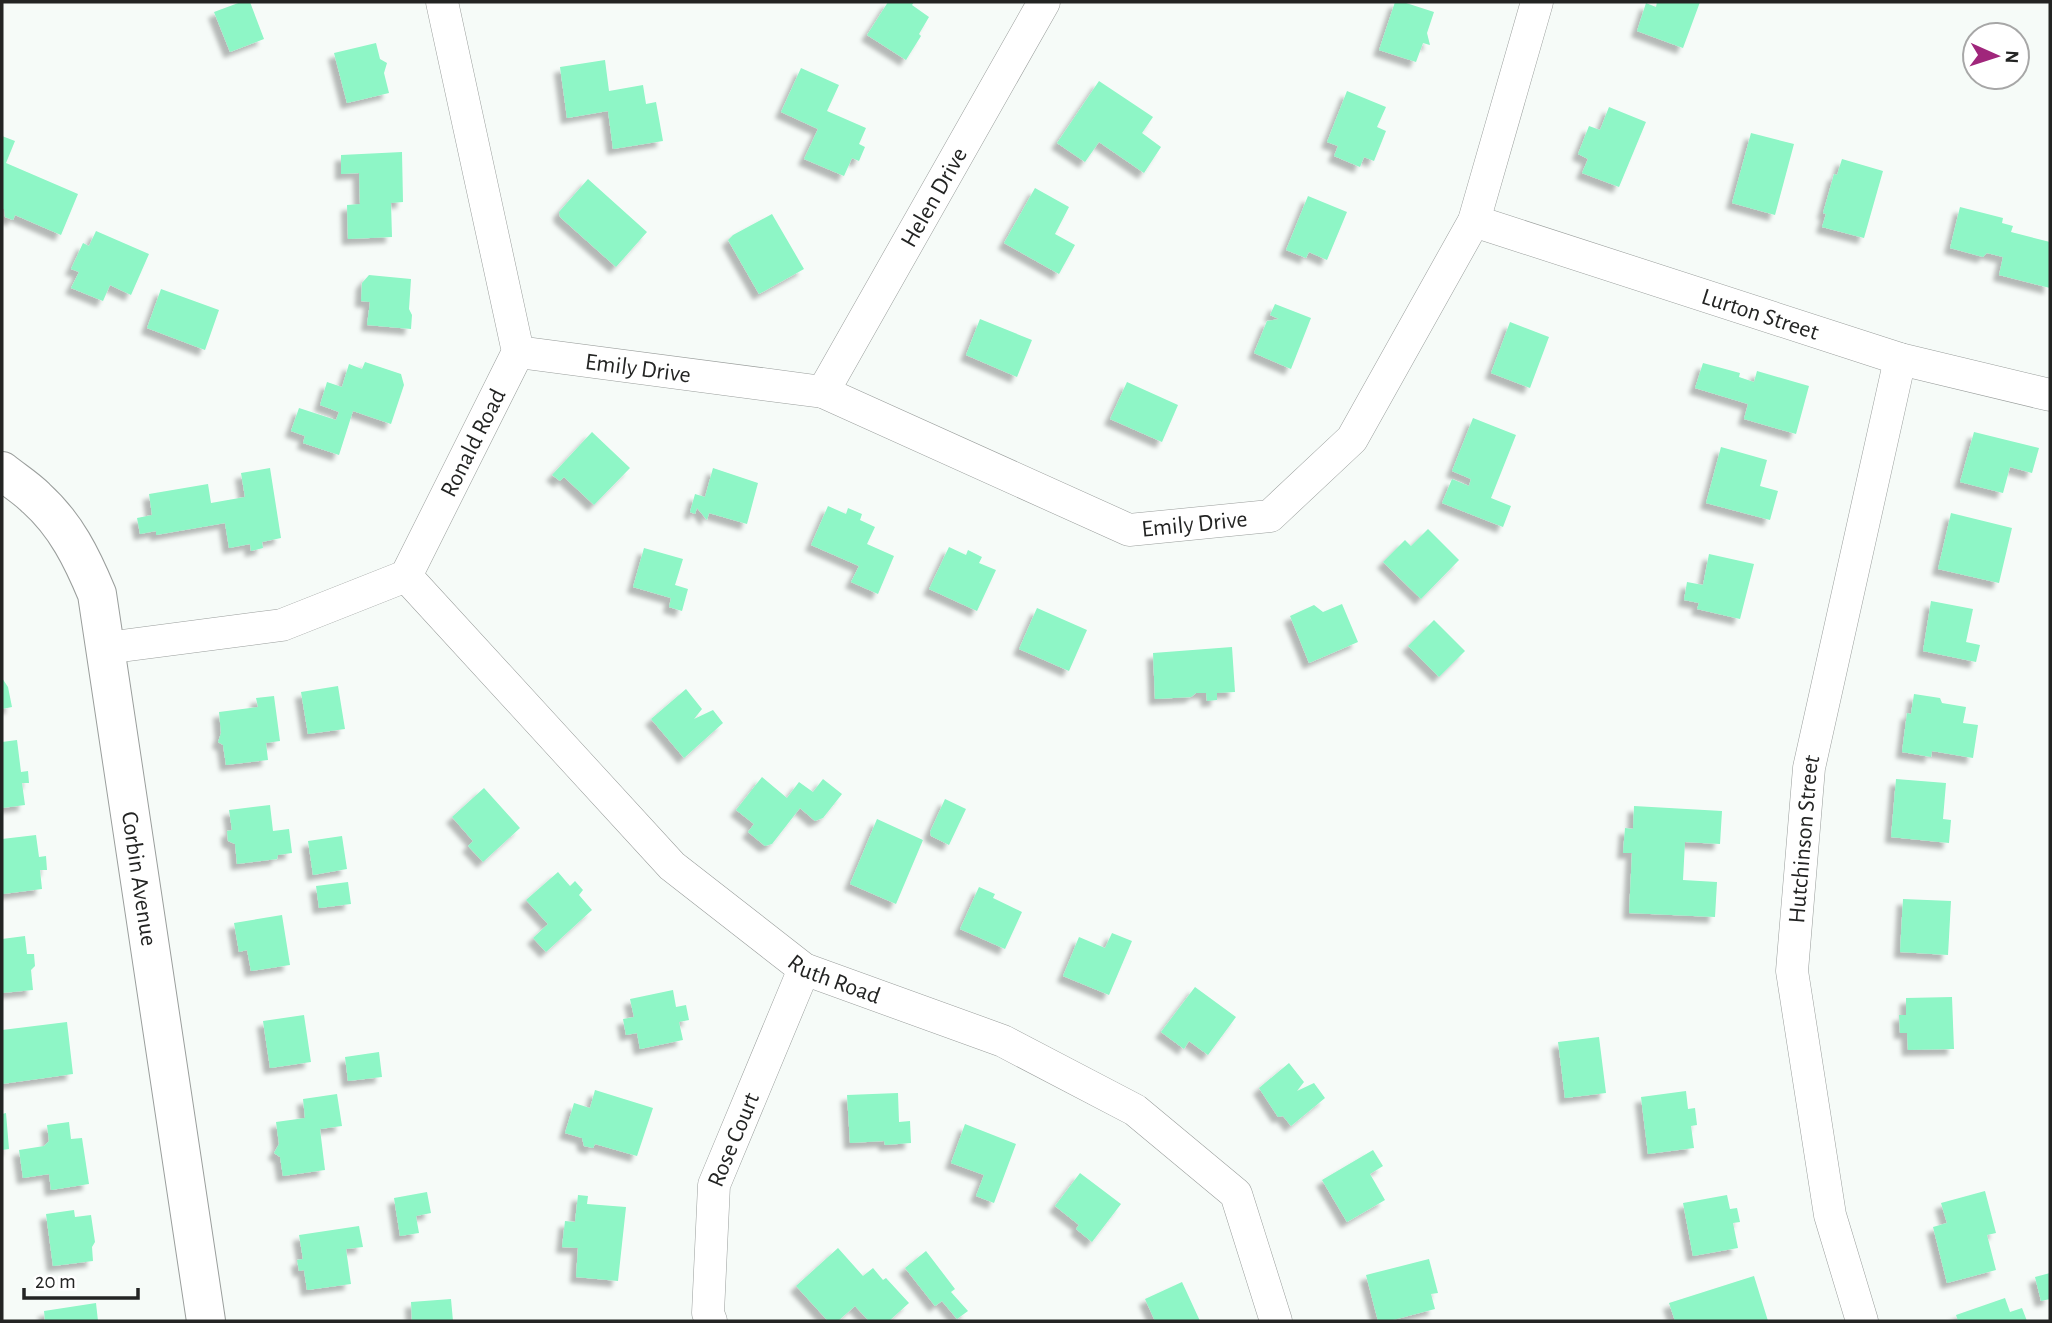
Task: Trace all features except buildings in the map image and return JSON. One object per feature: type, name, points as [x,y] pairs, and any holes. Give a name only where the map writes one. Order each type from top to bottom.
[{"type":"main road","name":"Corbin Avenue","points":[[2,471],[36,498],[63,527],[81,556],[97,594],[206,1321]]},
{"type":"street","points":[[442,2],[518,352]]},
{"type":"street","name":"Helen Drive","points":[[823,392],[1044,2]]},
{"type":"street","name":"Emily Drive","points":[[518,352],[823,392],[1129,530],[1270,516],[1352,439],[1474,221],[1537,2]]},
{"type":"street","name":"Lurton Street","points":[[1474,221],[1900,359],[2050,396]]},
{"type":"street","name":"Ronald Road","points":[[406,576],[518,352]]},
{"type":"street","name":"Hutchinson Street","points":[[1861,1321],[1830,1215],[1792,971],[1809,768],[1900,359]]},
{"type":"street","points":[[106,648],[282,625],[406,576]]},
{"type":"street","name":"Ruth Road","points":[[406,576],[672,866],[804,969],[1003,1041],[1135,1110],[1236,1194],[1276,1321]]},
{"type":"street","name":"Rose Court","points":[[711,1321],[708,1313],[714,1185],[804,969]]}]
